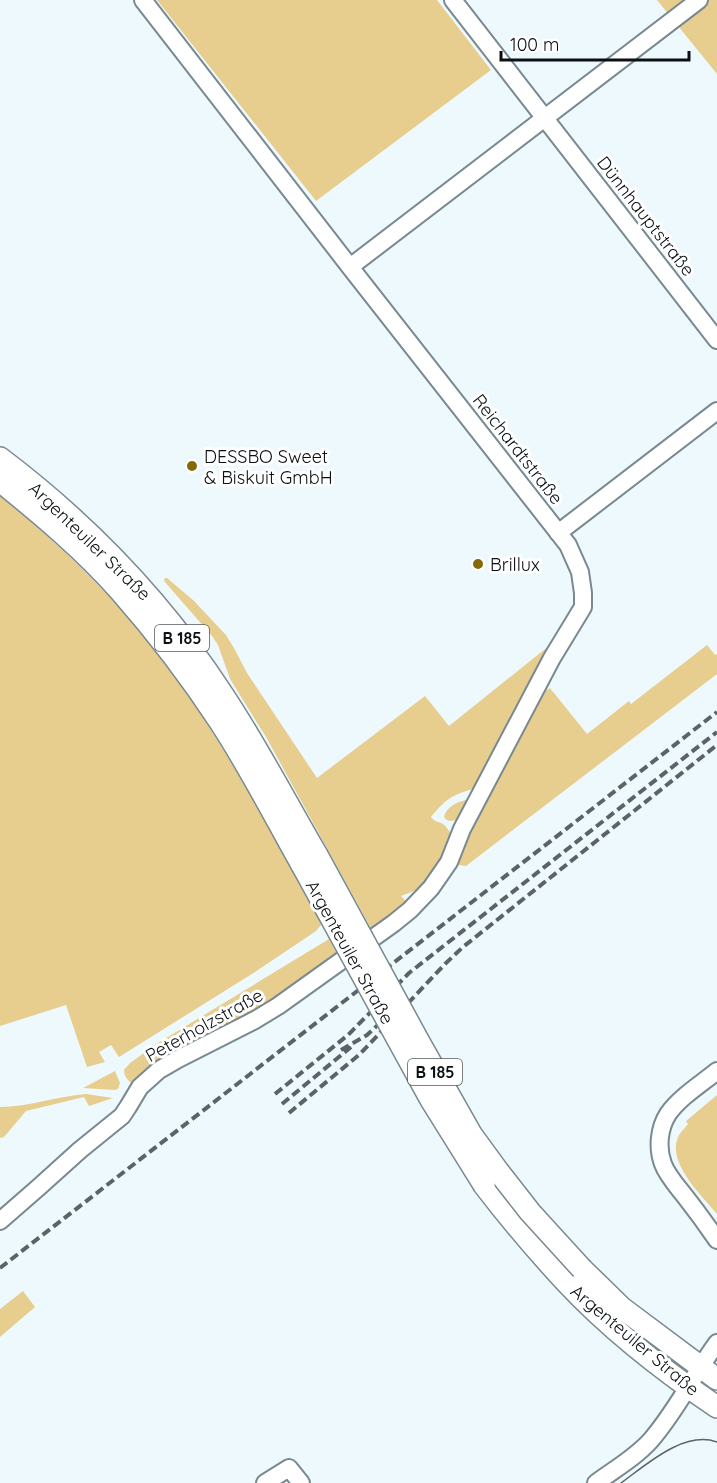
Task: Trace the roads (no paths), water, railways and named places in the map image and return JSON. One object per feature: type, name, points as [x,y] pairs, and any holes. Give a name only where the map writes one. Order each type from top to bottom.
[{"type":"main road","name":"Argenteuiler Straße","points":[[0,458],[72,518],[119,564],[174,628],[223,695],[257,751],[309,860],[431,1100],[484,1185],[510,1219],[575,1277],[622,1308],[709,1374]]},
{"type":"main road","name":"Argenteuiler Straße","points":[[0,481],[41,514],[80,551],[119,590],[161,640],[194,683],[258,785],[309,860]]},
{"type":"main road","name":"Argenteuiler Straße","points":[[575,1277],[601,1316],[688,1388],[717,1407]]},
{"type":"street","name":"Reichardtstraße","points":[[143,0],[568,545],[580,572],[583,607],[547,668],[462,829],[441,876],[410,910],[359,948]]},
{"type":"street","name":"Dünnhauptstraße","points":[[453,0],[717,340]]},
{"type":"street","points":[[350,267],[699,0]]},
{"type":"street","points":[[558,533],[717,411]]},
{"type":"street","name":"Peterholzstraße","points":[[0,1221],[122,1116],[140,1087],[159,1070],[278,1006],[359,948]]},
{"type":"street","points":[[717,1071],[676,1104],[667,1116],[660,1141],[660,1154],[664,1166],[717,1240]]},
{"type":"street","points":[[596,1483],[651,1441],[688,1388],[709,1374],[717,1343]]},
{"type":"street","points":[[265,1483],[290,1468],[301,1483]]},
{"type":"tram line","points":[[621,1483],[666,1451],[679,1445],[704,1440],[717,1442]]},
{"type":"railway","points":[[0,1268],[717,712]]},
{"type":"railway","points":[[275,1094],[348,1035],[409,973],[717,732]]},
{"type":"railway","points":[[289,1113],[360,1054],[463,947],[717,745]]},
{"type":"railway","points":[[341,1050],[367,1035],[380,1023]]},
{"type":"railway","points":[[282,1104],[351,1047]]},
{"type":"place","name":"DESSBO Sweet & Biskuit GmbH","points":[[192,466]]},
{"type":"place","name":"Brillux","points":[[478,564]]}]
